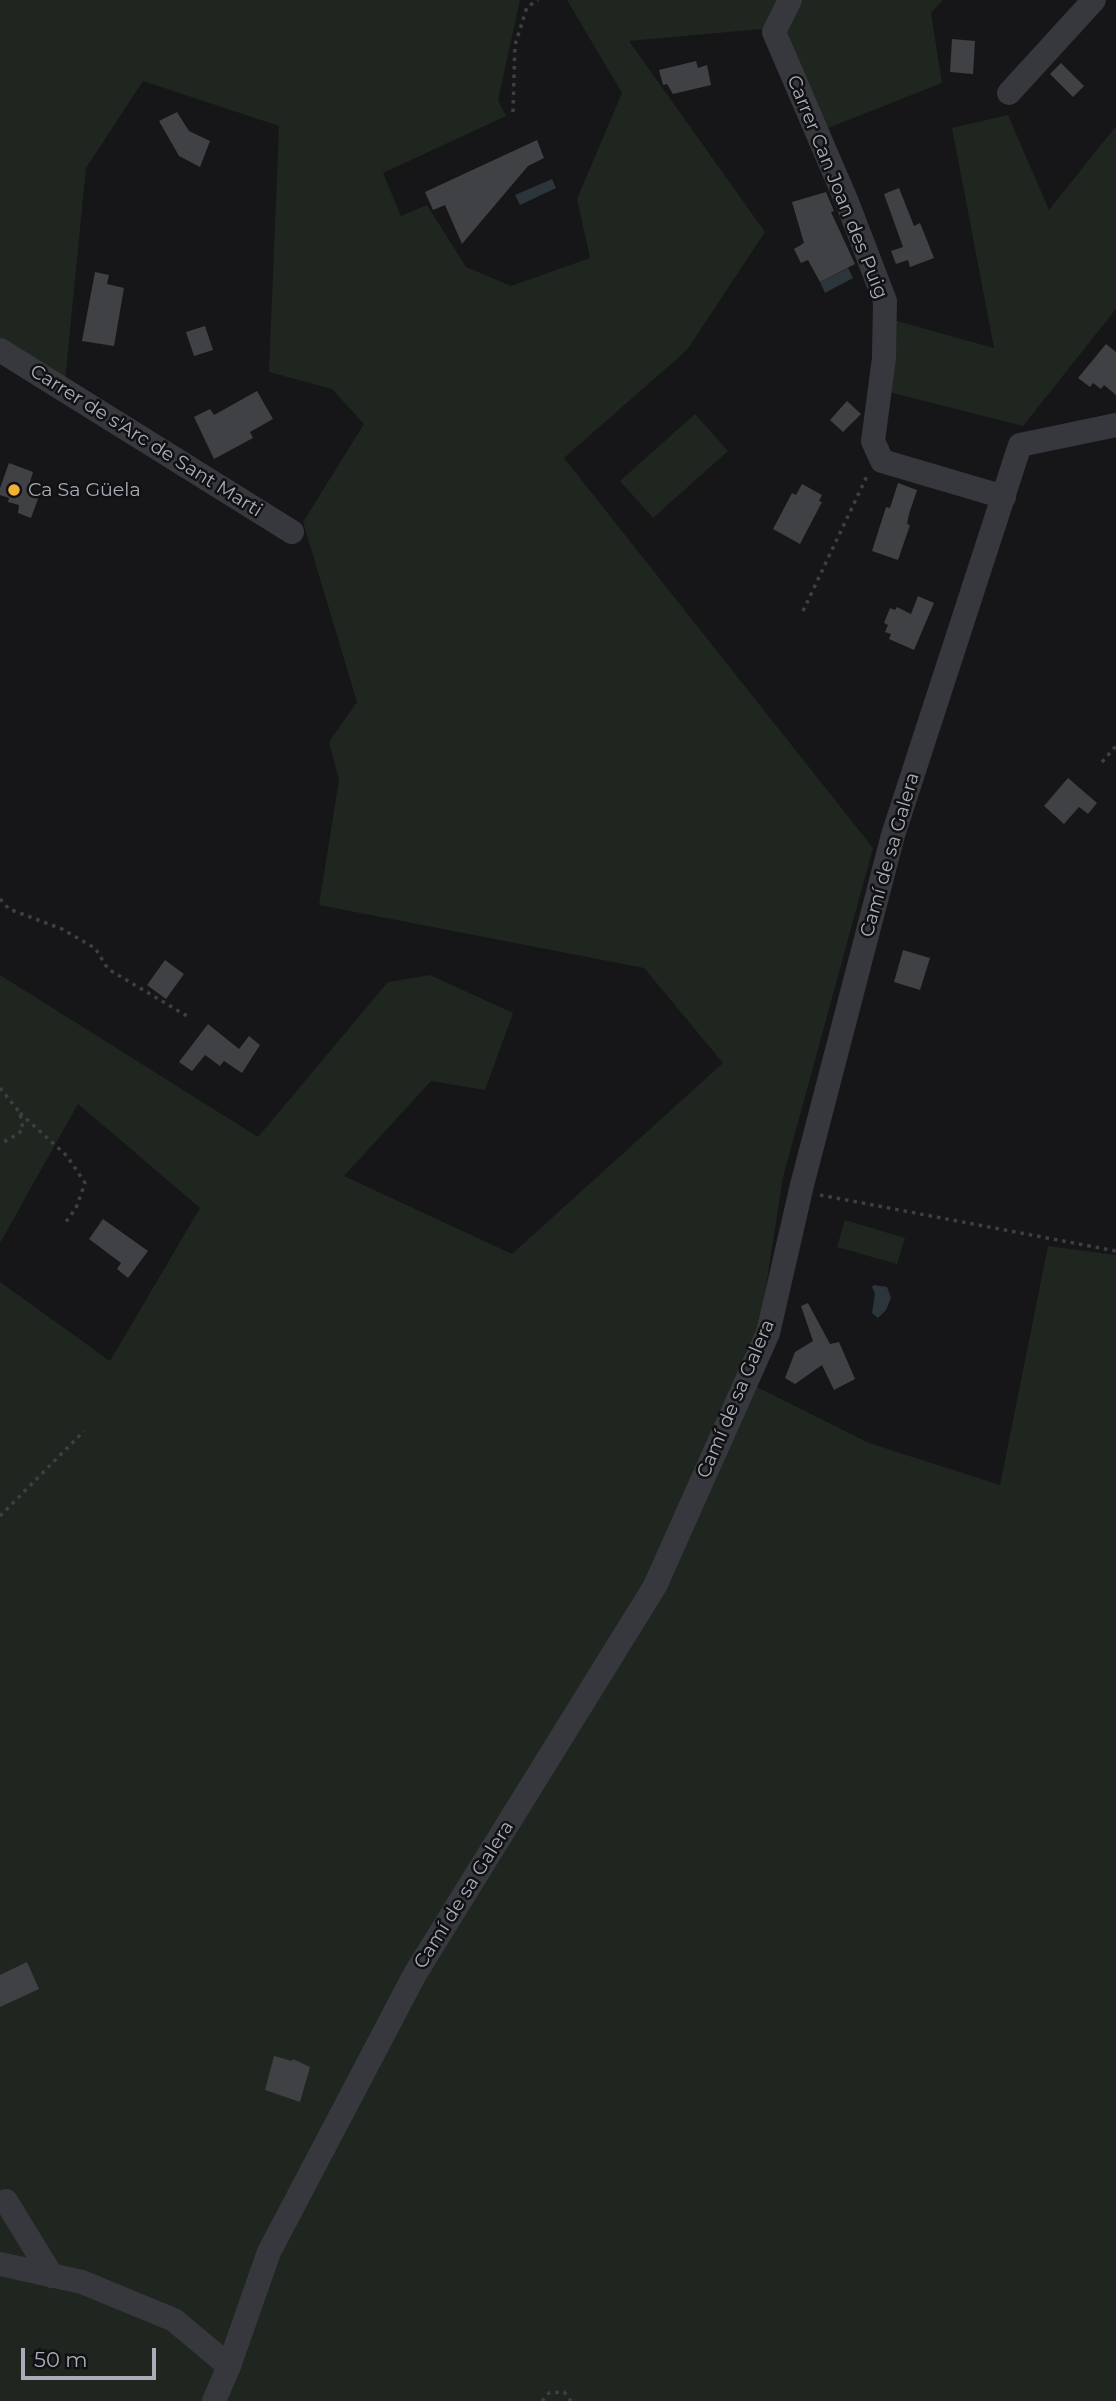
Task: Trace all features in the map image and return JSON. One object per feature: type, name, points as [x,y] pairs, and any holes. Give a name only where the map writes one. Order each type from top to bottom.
[{"type":"street","name":"Carrer Can Joan des Puig","points":[[790,0],[774,32],[848,202],[886,300],[884,358],[873,440],[878,452]]},
{"type":"street","points":[[1009,93],[1094,0]]},
{"type":"street","name":"Carrer de s'Arc de Sant Marti","points":[[0,350],[292,532]]},
{"type":"street","name":"Camí de sa Galera","points":[[214,2401],[269,2252],[415,1974],[655,1586],[768,1333],[800,1192],[893,835],[1020,445],[1116,425]]},
{"type":"street","points":[[878,452],[882,461],[1004,497]]},
{"type":"street","points":[[3,2193],[52,2276]]},
{"type":"street","points":[[0,2228],[4,2221],[3,2193]]},
{"type":"street","points":[[0,2264],[82,2282],[174,2320],[229,2366]]},
{"type":"path","points":[[513,113],[515,45],[527,7],[538,0]]},
{"type":"path","points":[[803,611],[878,452]]},
{"type":"path","points":[[1102,762],[1116,746]]},
{"type":"path","points":[[0,899],[9,909],[62,929],[95,948],[108,969],[187,1016]]},
{"type":"path","points":[[0,1088],[20,1114],[67,1156],[85,1183],[76,1208],[65,1223]]},
{"type":"path","points":[[0,1143],[23,1130],[20,1114]]},
{"type":"path","points":[[800,1192],[1116,1251]]},
{"type":"path","points":[[0,1516],[84,1431]]},
{"type":"path","points":[[542,2401],[549,2393],[564,2392],[571,2401]]},
{"type":"shaded area","points":[[0,0],[520,0],[498,100],[506,116],[383,173],[401,216],[427,205],[466,267],[511,286],[590,258],[577,199],[622,93],[567,0],[943,0],[931,13],[942,83],[828,128],[783,27],[629,41],[765,232],[687,350],[564,458],[873,848],[783,1177],[751,1384],[869,1443],[1000,1485],[1048,1246],[1116,1255],[1116,2401],[0,2401],[0,1282],[110,1361],[200,1208],[78,1104],[0,1243],[0,975],[258,1137],[388,982],[430,975],[513,1013],[485,1090],[431,1081],[344,1176],[512,1254],[723,1063],[644,968],[319,905],[339,780],[329,742],[357,702],[303,522],[364,424],[332,389],[269,372],[279,126],[143,81],[86,168],[65,381],[0,340]]},
{"type":"shaded area","points":[[1008,115],[1049,210],[1116,126],[1116,309],[1023,426],[885,391],[893,320],[994,348],[952,128]]},
{"type":"shaded area","points":[[552,179],[556,188],[520,205],[515,195]]},
{"type":"shaded area","points":[[848,268],[853,278],[825,293],[820,282]]},
{"type":"shaded area","points":[[695,414],[728,451],[653,518],[620,481]]},
{"type":"shaded area","points":[[845,1220],[905,1238],[897,1264],[837,1247]]},
{"type":"shaded area","points":[[874,1285],[887,1287],[891,1298],[886,1310],[878,1318],[872,1313]]},
{"type":"building","points":[[952,39],[975,41],[973,74],[950,72]]},
{"type":"building","points":[[696,61],[698,68],[707,65],[711,85],[673,94],[667,84],[663,85],[659,70]]},
{"type":"building","points":[[1061,63],[1084,86],[1073,97],[1050,74]]},
{"type":"building","points":[[177,112],[189,131],[210,141],[200,167],[179,156],[159,121]]},
{"type":"building","points":[[537,140],[544,158],[528,166],[462,244],[445,205],[433,210],[425,192]]},
{"type":"building","points":[[899,188],[914,226],[920,223],[934,258],[910,267],[908,260],[896,264],[891,251],[903,247],[884,194]]},
{"type":"building","points":[[826,192],[834,211],[831,212],[855,264],[820,282],[808,260],[801,263],[794,249],[804,243],[792,202]]},
{"type":"building","points":[[95,272],[109,275],[107,284],[124,288],[114,346],[82,341]]},
{"type":"building","points":[[205,326],[213,350],[194,356],[186,332]]},
{"type":"building","points":[[1106,344],[1116,352],[1116,395],[1104,385],[1101,389],[1093,383],[1090,387],[1078,378]]},
{"type":"building","points":[[257,391],[273,419],[250,432],[253,438],[214,459],[194,417],[210,409],[214,415]]},
{"type":"building","points":[[847,401],[861,414],[843,432],[830,420]]},
{"type":"building","name":"Ca Sa Güela","points":[[9,463],[33,472],[27,492],[39,496],[31,518],[18,513],[19,505],[8,502],[9,498],[0,495]]},
{"type":"building","points":[[898,483],[917,490],[907,524],[910,525],[898,560],[872,551],[886,507],[890,508]]},
{"type":"building","points":[[802,484],[822,495],[819,501],[822,502],[800,544],[773,529],[792,493],[796,495]]},
{"type":"building","points":[[918,596],[934,603],[914,650],[889,639],[891,634],[885,632],[888,625],[884,623],[890,608],[895,610],[897,607],[911,614]]},
{"type":"building","points":[[1068,778],[1097,803],[1088,814],[1079,807],[1064,824],[1044,806]]},
{"type":"building","points":[[903,950],[930,958],[920,990],[894,982]]},
{"type":"building","points":[[165,960],[184,974],[166,999],[147,985]]},
{"type":"building","points":[[208,1024],[239,1049],[249,1036],[260,1045],[242,1073],[224,1061],[220,1066],[205,1055],[192,1071],[179,1062]]},
{"type":"building","points":[[103,1219],[148,1251],[128,1278],[117,1269],[121,1263],[89,1239]]},
{"type":"building","points":[[808,1303],[830,1344],[839,1342],[855,1379],[834,1390],[822,1365],[795,1384],[785,1378],[795,1352],[813,1341],[801,1306]]},
{"type":"building","points":[[27,1962],[39,1989],[0,2007],[0,1975]]},
{"type":"building","points":[[274,2056],[292,2061],[293,2059],[310,2067],[300,2102],[265,2090]]},
{"type":"place","name":"Ca Sa Güela","points":[[14,490]]}]
